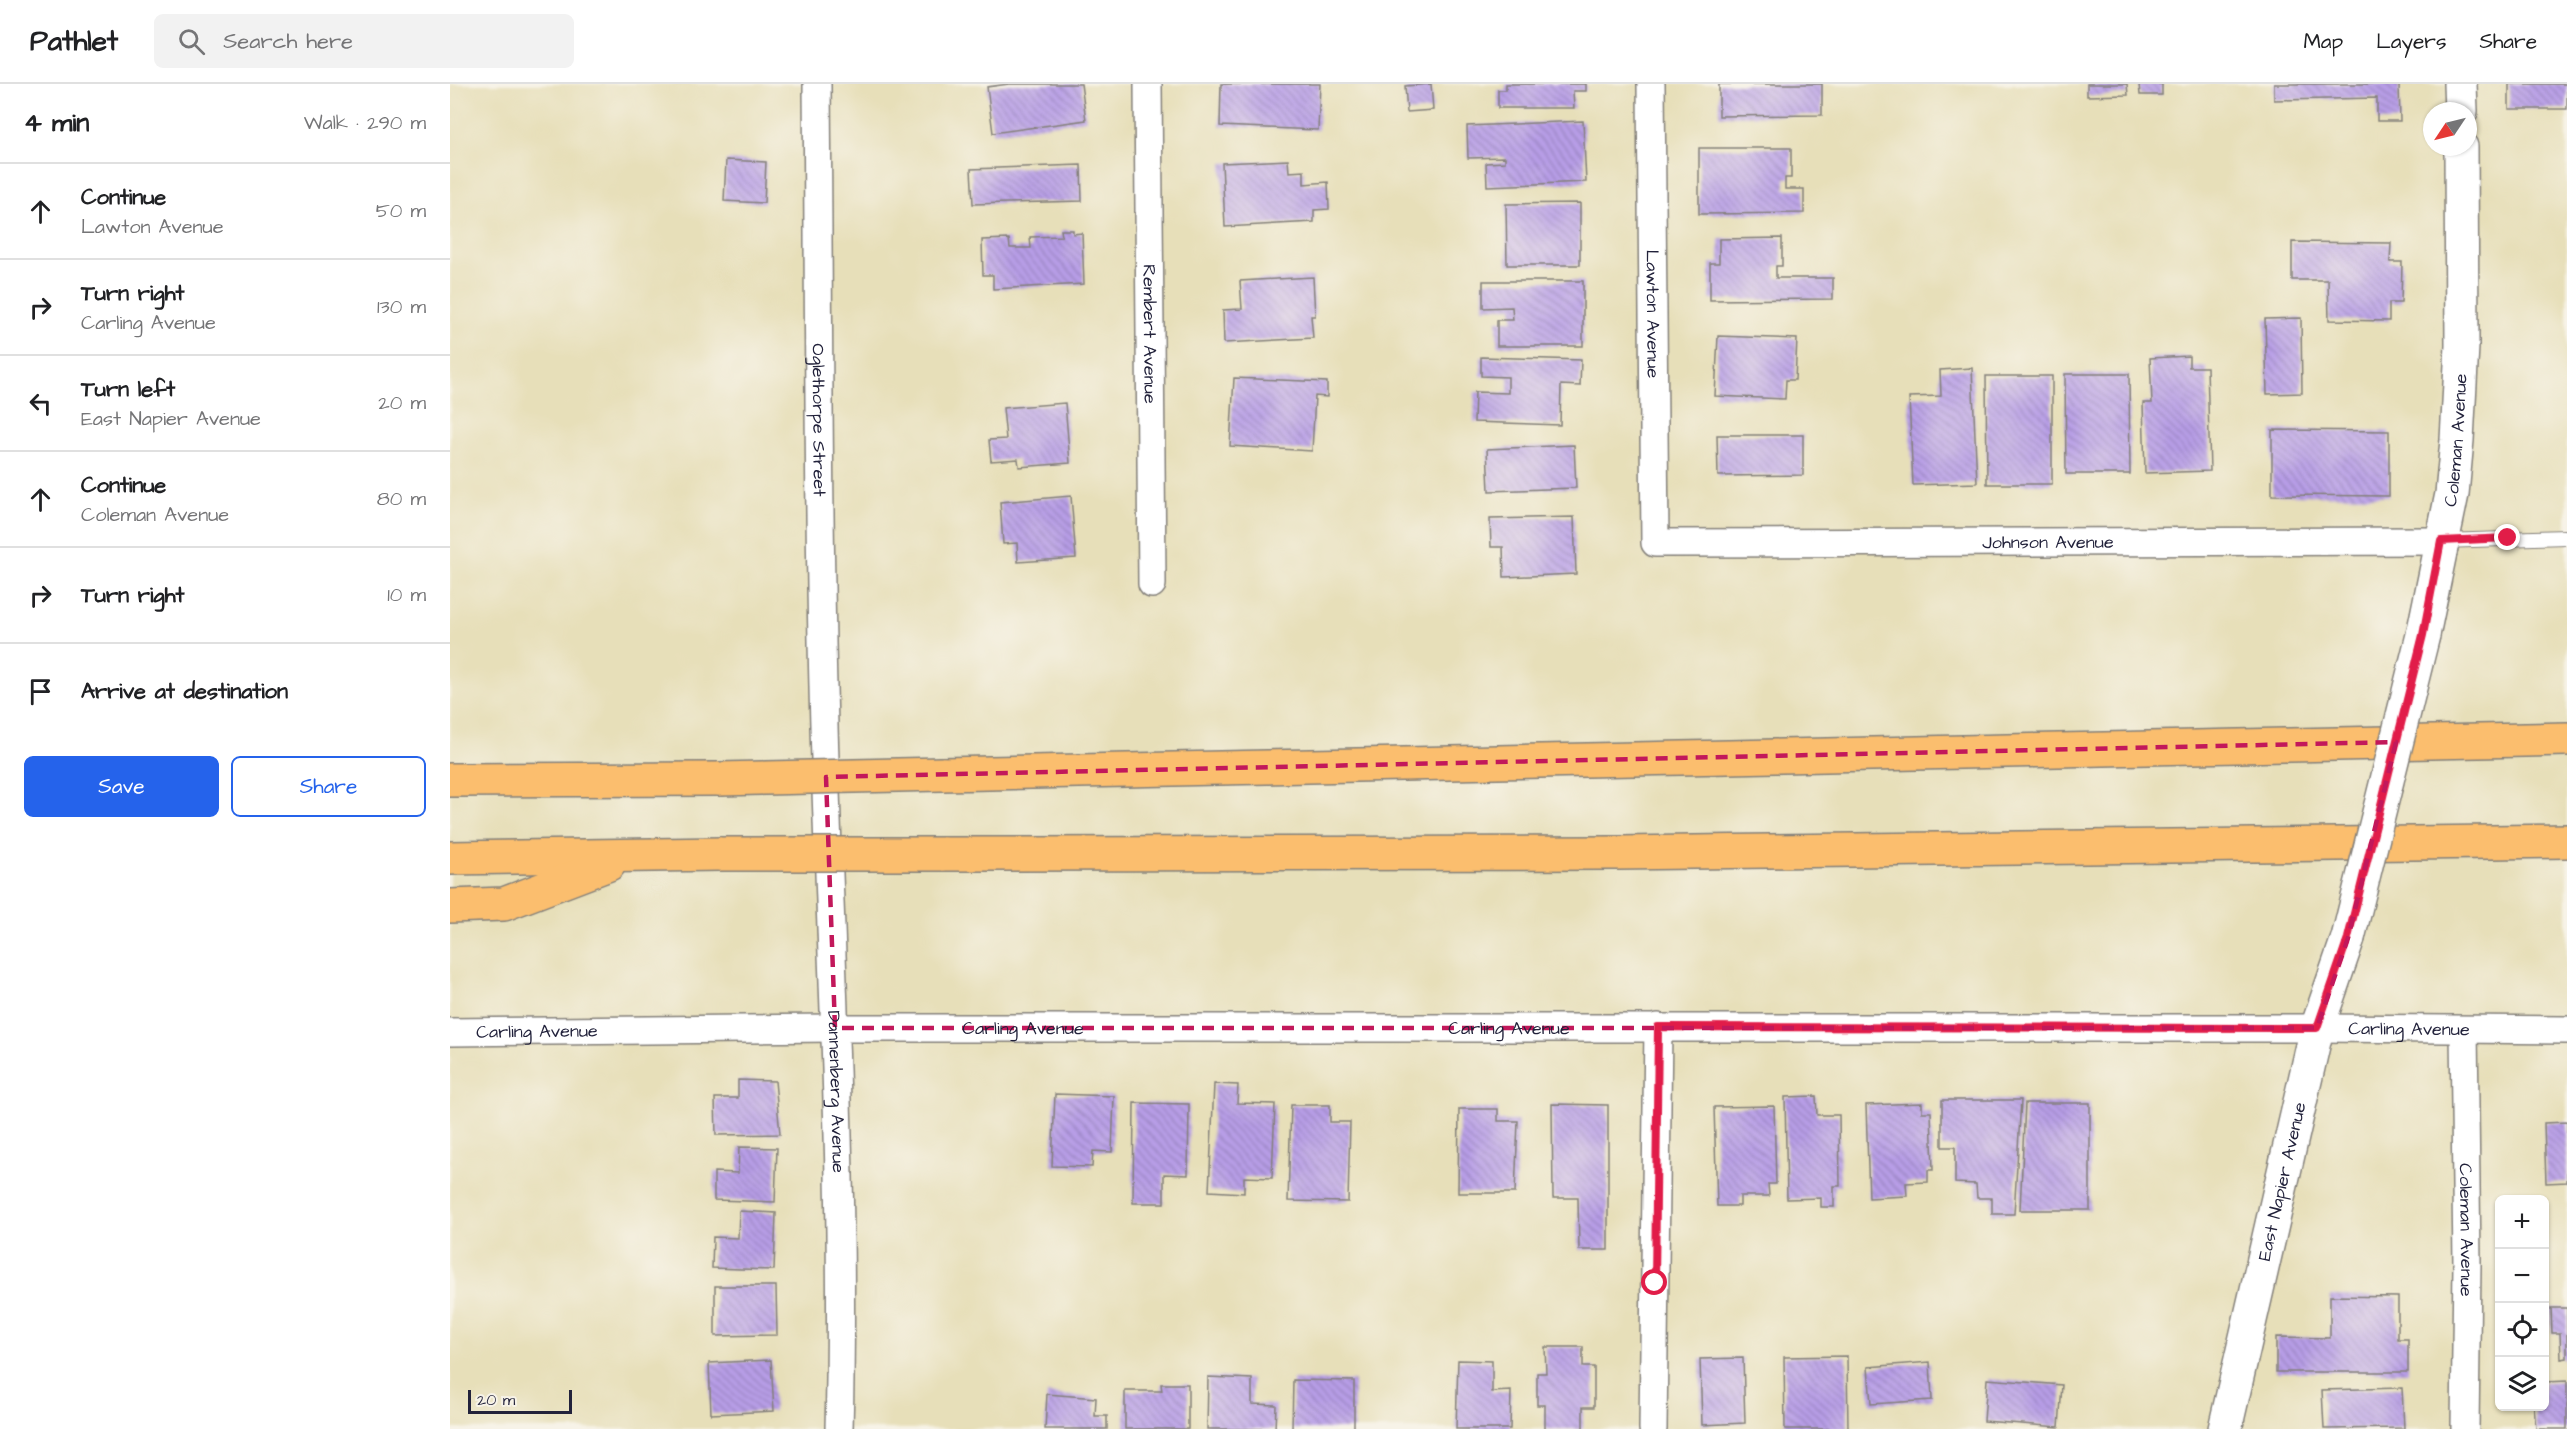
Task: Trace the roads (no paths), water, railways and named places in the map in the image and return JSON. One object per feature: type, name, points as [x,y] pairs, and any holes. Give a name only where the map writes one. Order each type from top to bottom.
[{"type":"highway","points":[[450,780],[720,779],[2567,738]]},
{"type":"highway","points":[[450,858],[721,854],[1619,853],[2567,841]]},
{"type":"highway","points":[[450,906],[504,904],[629,856]]},
{"type":"street","name":"Oglethorpe Street","points":[[817,84],[825,756]]},
{"type":"street","name":"Rembert Avenue","points":[[1148,84],[1152,584]]},
{"type":"street","name":"Lawton Avenue","points":[[1651,84],[1655,543]]},
{"type":"street","points":[[2460,84],[2461,102]]},
{"type":"street","name":"Coleman Avenue","points":[[2348,938],[2423,635],[2451,494],[2462,346],[2461,156]]},
{"type":"street","name":"Johnson Avenue","points":[[1655,543],[2441,541]]},
{"type":"street","name":"Dannenberg Avenue","points":[[825,756],[835,1028],[841,1367],[839,1429]]},
{"type":"street","name":"East Napier Avenue","points":[[2225,1429],[2317,1028],[2348,938]]},
{"type":"street","points":[[1653,1429],[1658,1027]]},
{"type":"street","name":"Carling Avenue","points":[[450,1032],[835,1028],[1658,1027],[2567,1030]]},
{"type":"street","name":"Coleman Avenue","points":[[2464,1030],[2467,1264],[2465,1429]]},
{"type":"lane","points":[[2441,541],[2567,537]]}]
